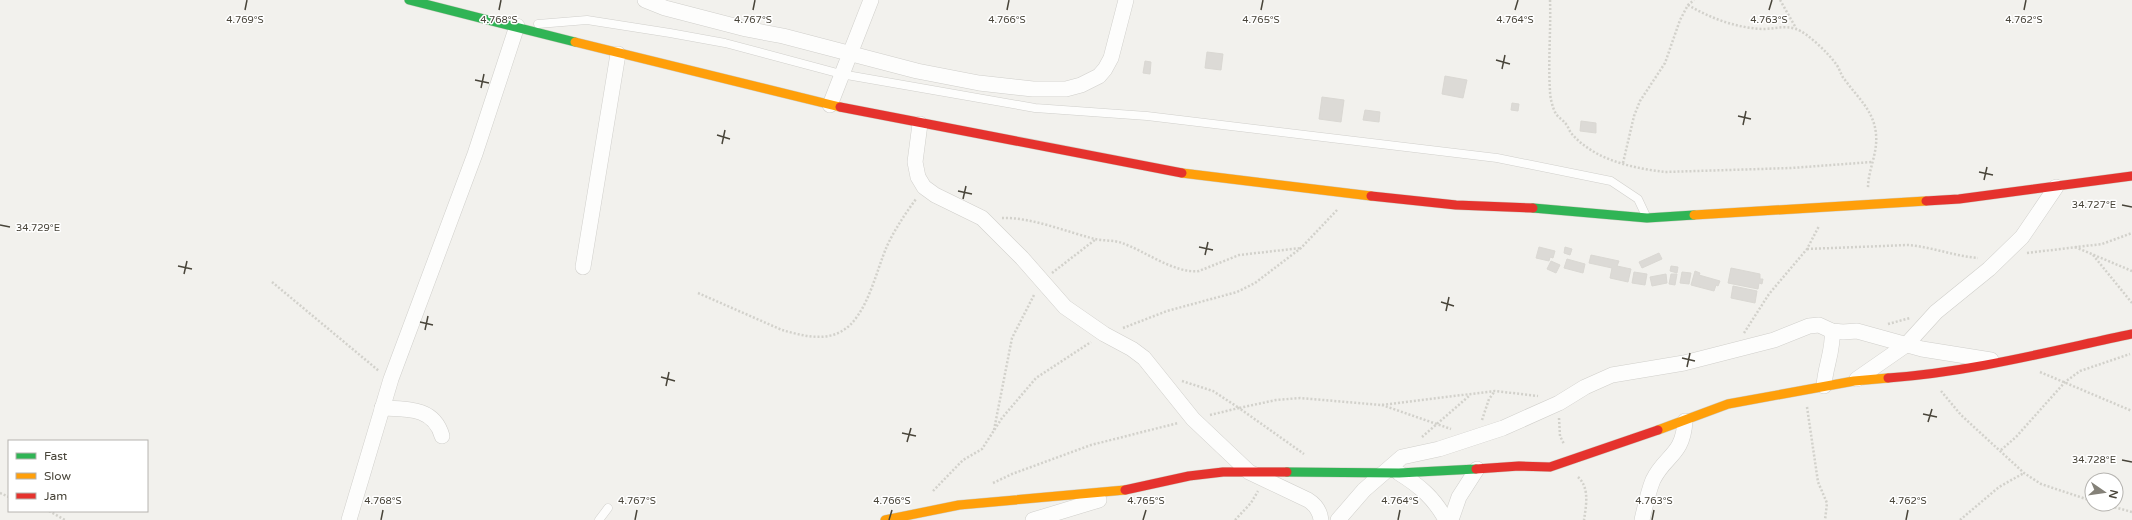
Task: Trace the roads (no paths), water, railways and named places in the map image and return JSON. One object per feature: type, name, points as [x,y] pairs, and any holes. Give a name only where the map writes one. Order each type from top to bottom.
[{"type":"main road","points":[[409,0],[517,26],[618,54],[830,105],[920,124],[1202,177],[1456,204],[1562,209],[1647,218],[1868,206],[1959,199],[2132,176]]},
{"type":"main road","points":[[885,520],[959,505],[1129,490],[1189,476],[1249,472],[1294,474],[1477,469],[1519,466],[1550,467],[1577,456],[1686,421],[1728,404],[1854,381],[1929,375],[2000,362],[2132,334]]},
{"type":"street","points":[[645,0],[665,8],[849,54],[979,83],[1033,89],[1066,90],[1081,85],[1099,76],[1105,69],[1111,58],[1126,0]]},
{"type":"street","points":[[830,105],[871,0]]},
{"type":"street","points":[[349,520],[391,379],[475,154],[517,26]]},
{"type":"street","points":[[583,267],[618,54]]},
{"type":"street","points":[[920,124],[915,162],[918,177],[924,187],[935,195],[982,218],[1006,241],[1065,306],[1104,334],[1132,349],[1144,358],[1193,419],[1249,472],[1308,500],[1314,504],[1321,520]]},
{"type":"street","points":[[1854,381],[1906,345],[1936,312],[2022,237],[2056,187]]},
{"type":"street","points":[[1338,520],[1364,490],[1392,472],[1402,457],[1439,449],[1503,428],[1559,403],[1575,392],[1612,375],[1678,364],[1774,340],[1809,326],[1819,325],[1832,331],[1857,331],[1906,345],[1947,354],[1984,358],[2000,362]]},
{"type":"street","points":[[1824,386],[1826,366],[1832,341],[1832,331]]},
{"type":"street","points":[[382,408],[416,411],[427,415],[439,425],[442,436]]},
{"type":"street","points":[[1642,520],[1653,480],[1680,447],[1684,436],[1686,421]]},
{"type":"street","points":[[1451,520],[1459,497],[1477,469]]},
{"type":"street","points":[[1392,472],[1425,490],[1433,498],[1446,520]]},
{"type":"street","points":[[1033,520],[1129,490]]},
{"type":"lane","points":[[517,26],[587,20],[725,43],[841,74],[1035,108],[1147,116],[1498,158],[1611,181],[1638,199],[1647,218]]},
{"type":"lane","points":[[599,520],[608,508]]}]
